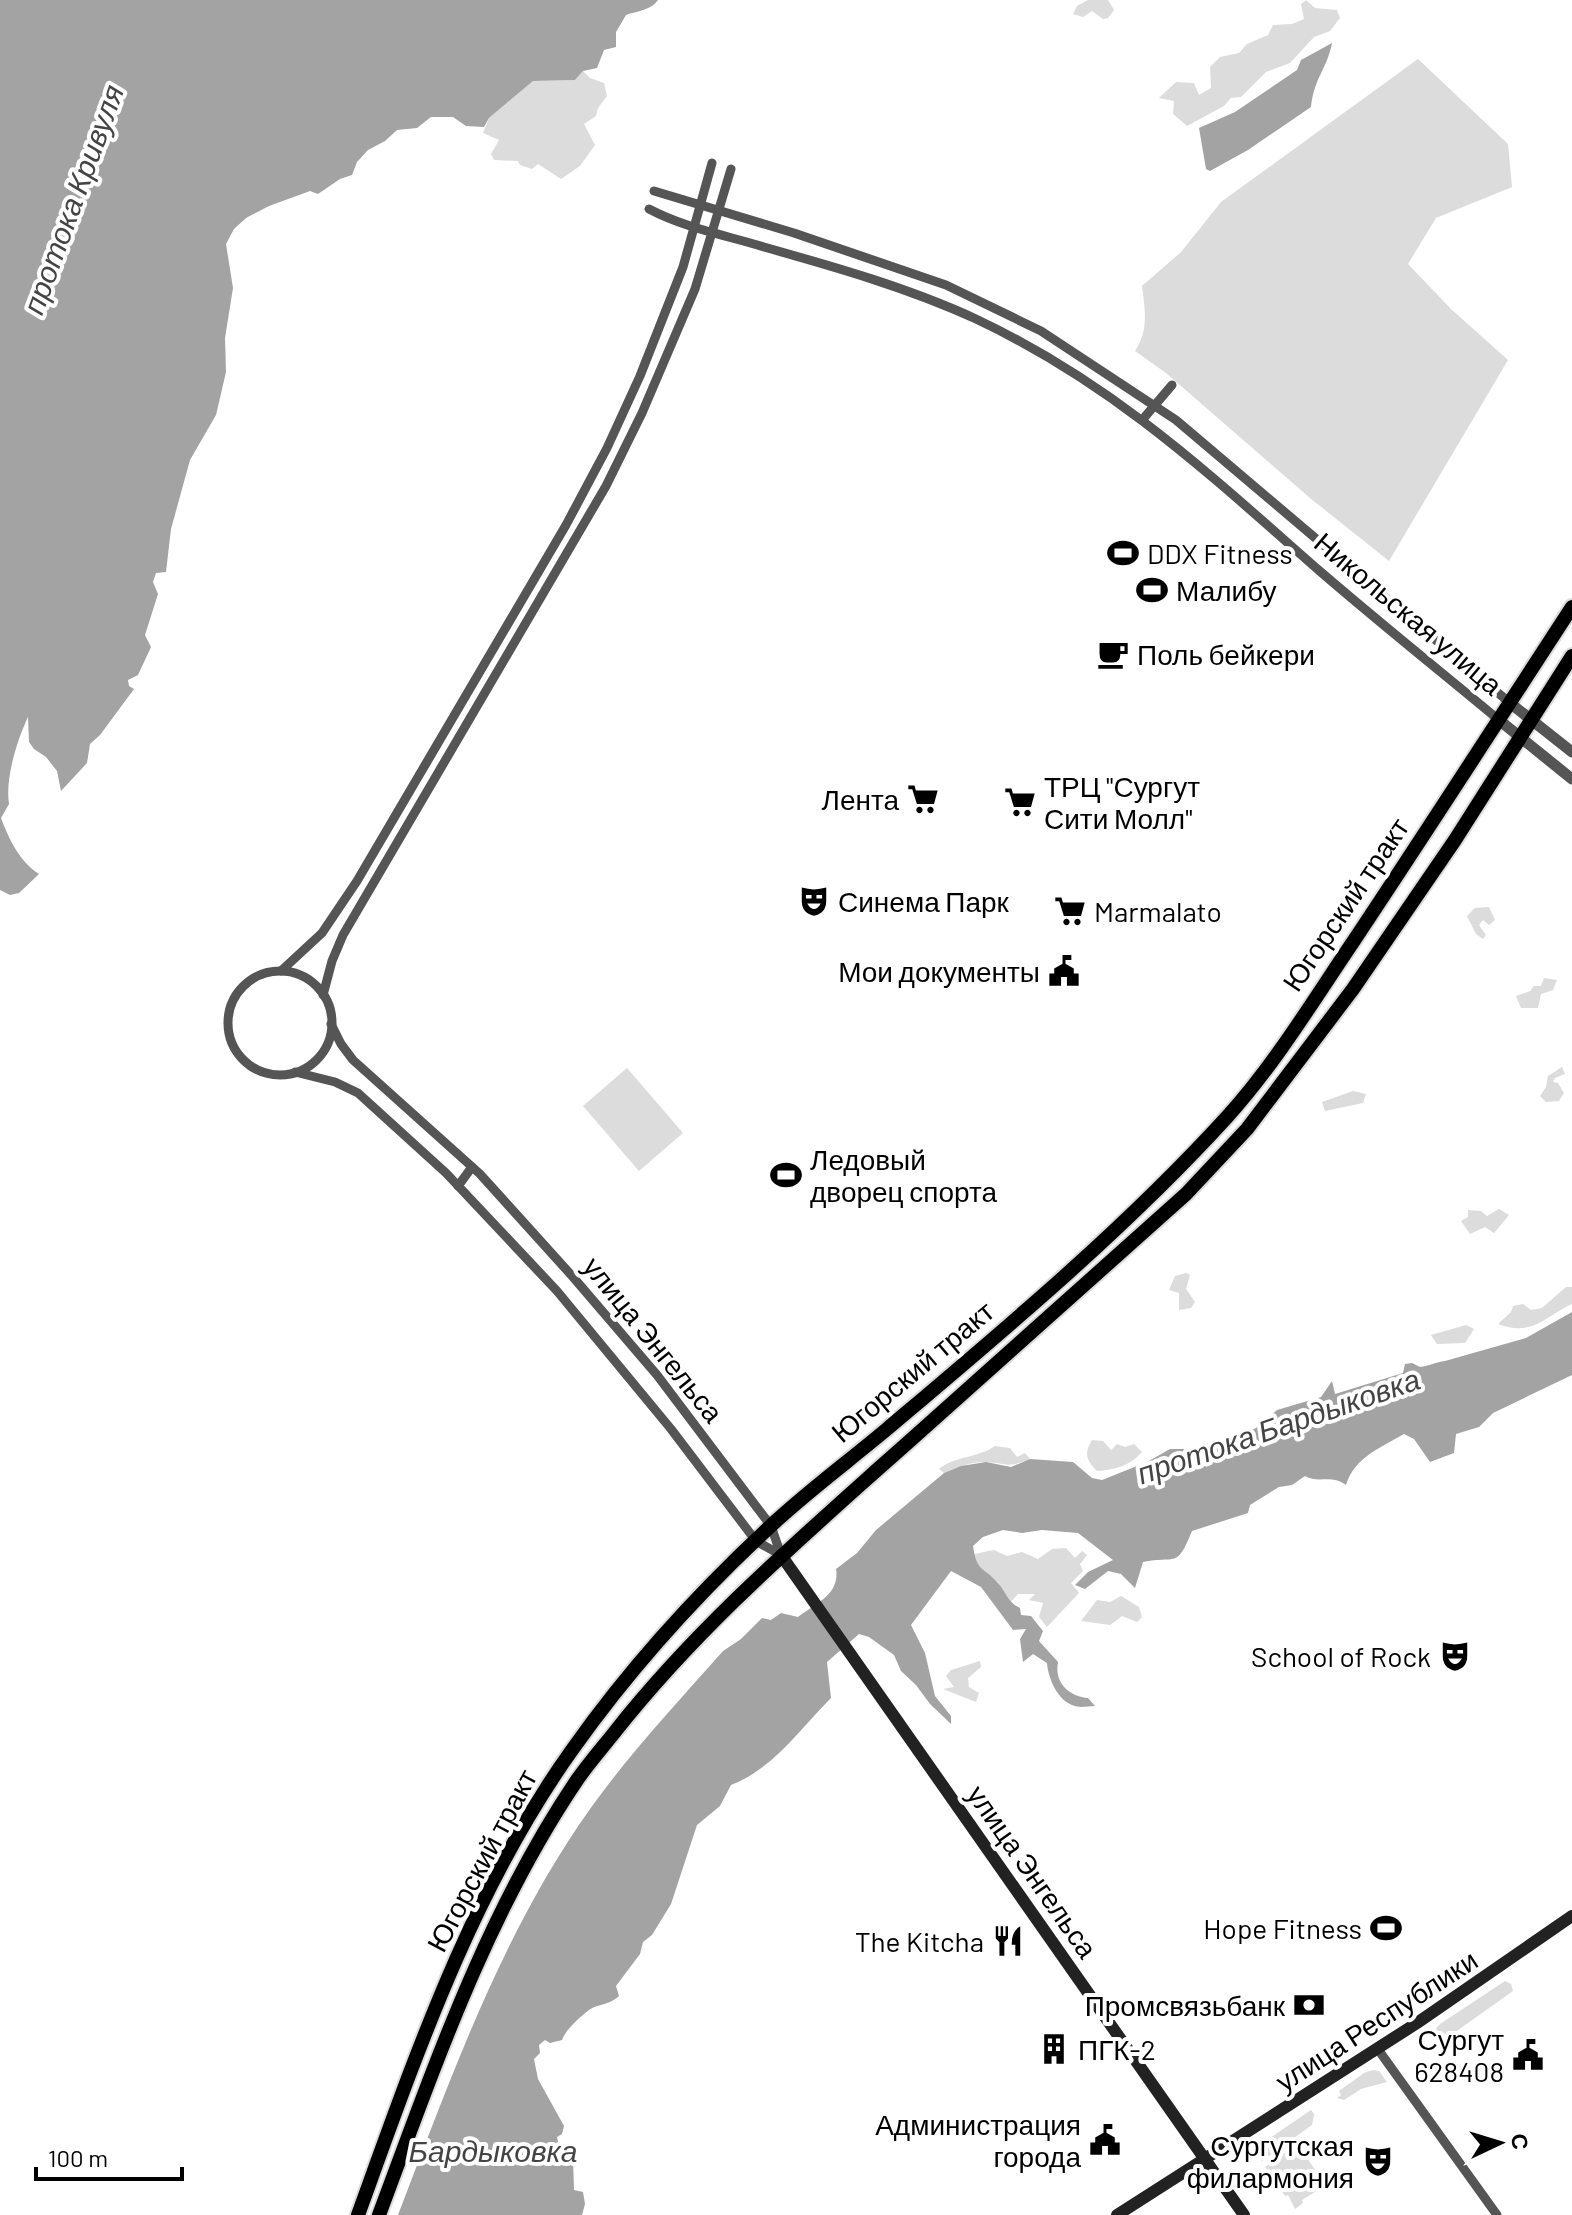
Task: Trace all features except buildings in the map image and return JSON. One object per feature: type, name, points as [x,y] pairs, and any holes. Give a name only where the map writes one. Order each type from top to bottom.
[{"type":"main road","name":"Югорский тракт","points":[[358,2215],[456,1957],[486,1894],[570,1752],[659,1641],[771,1526],[1080,1261],[1166,1180],[1230,1113],[1289,1036],[1572,607]]},
{"type":"main road","name":"Югорский тракт","points":[[379,2215],[472,1973],[498,1915],[538,1842],[579,1778],[661,1676],[712,1621],[781,1555],[1186,1194],[1247,1129],[1353,989],[1455,840],[1572,656]]},
{"type":"main road","name":"улица Энгельса","points":[[781,1555],[1244,2215]]},
{"type":"main road","name":"улица Республики","points":[[1117,2215],[1377,2048],[1572,1916]]},
{"type":"street","points":[[281,971],[322,933],[357,881],[566,525],[607,448],[640,376],[683,267],[712,163]]},
{"type":"street","points":[[323,995],[343,935],[606,486],[685,315],[731,169]]},
{"type":"street","name":"Никольская улица","points":[[654,191],[794,233],[946,285],[1041,331],[1156,405],[1572,752]]},
{"type":"street","name":"Никольская улица","points":[[649,209],[673,221],[840,270],[975,319],[1076,373],[1143,419],[1390,632],[1572,779]]},
{"type":"street","points":[[1143,419],[1172,385]]},
{"type":"street","points":[[281,971],[307,979],[323,995],[329,1007],[331,1024],[328,1042],[318,1057],[295,1072],[278,1074],[252,1067],[234,1047],[228,1030],[232,1003],[241,988],[264,973],[281,971]]},
{"type":"street","name":"улица Энгельса","points":[[331,1024],[353,1060],[472,1167],[657,1375],[771,1526],[781,1555]]},
{"type":"street","name":"улица Энгельса","points":[[295,1072],[329,1080],[358,1093],[458,1186],[529,1259],[612,1357],[756,1541],[781,1555]]},
{"type":"street","points":[[458,1186],[472,1167]]},
{"type":"street","points":[[1377,2048],[1497,2215]]},
{"type":"shaded area","points":[[1088,0],[1108,0],[1114,10],[1103,19],[1092,11],[1083,17],[1073,14],[1077,6]]},
{"type":"shaded area","points":[[1306,0],[1315,8],[1337,10],[1340,18],[1330,31],[1314,37],[1290,63],[1266,72],[1241,97],[1231,98],[1224,106],[1187,126],[1173,114],[1174,101],[1159,98],[1176,82],[1194,83],[1199,95],[1211,88],[1210,67],[1220,57],[1239,53],[1247,44],[1268,35],[1273,25],[1292,24],[1304,19],[1301,4]]},
{"type":"shaded area","points":[[1418,59],[1508,144],[1512,187],[1436,218],[1408,264],[1451,309],[1508,360],[1389,561],[1310,498],[1166,373],[1135,351],[1144,328],[1142,286],[1181,252],[1221,202]]},
{"type":"shaded area","points":[[583,71],[590,78],[604,83],[607,96],[596,116],[584,124],[595,145],[580,166],[561,179],[538,164],[532,169],[520,165],[518,161],[494,160],[491,154],[499,140],[483,133],[489,118],[533,81],[575,80]]},
{"type":"shaded area","points":[[1489,907],[1495,920],[1489,925],[1483,920],[1479,925],[1486,935],[1483,939],[1476,934],[1467,916],[1475,908]]},
{"type":"shaded area","points":[[1544,978],[1557,980],[1553,990],[1541,994],[1538,1008],[1521,1008],[1516,996],[1530,991],[1534,986],[1541,986]]},
{"type":"shaded area","points":[[1562,1067],[1565,1074],[1553,1082],[1558,1083],[1564,1093],[1559,1101],[1546,1102],[1540,1096],[1548,1076]]},
{"type":"shaded area","points":[[627,1068],[683,1133],[639,1171],[583,1106]]},
{"type":"shaded area","points":[[1353,1091],[1366,1094],[1363,1103],[1325,1111],[1322,1102]]},
{"type":"shaded area","points":[[1499,1209],[1509,1215],[1494,1233],[1485,1227],[1470,1234],[1461,1221],[1468,1217],[1468,1210],[1481,1211],[1487,1216]]},
{"type":"shaded area","points":[[1190,1275],[1186,1289],[1195,1302],[1191,1308],[1179,1310],[1179,1293],[1169,1290],[1175,1276]]},
{"type":"shaded area","points":[[1566,1287],[1572,1287],[1572,1304],[1538,1324],[1520,1328],[1498,1324],[1513,1306],[1523,1304],[1531,1310],[1542,1308]]},
{"type":"shaded area","points":[[1466,1325],[1474,1329],[1465,1343],[1437,1344],[1431,1335]]},
{"type":"shaded area","points":[[1092,1440],[1103,1441],[1111,1450],[1117,1444],[1125,1447],[1134,1444],[1142,1452],[1121,1466],[1097,1471],[1087,1456]]},
{"type":"shaded area","points":[[995,1446],[1010,1448],[1017,1457],[1025,1453],[1030,1459],[1012,1464],[976,1462],[944,1473],[939,1469],[952,1462]]},
{"type":"shaded area","points":[[1066,1548],[1075,1558],[1082,1551],[1087,1555],[1080,1564],[1083,1571],[1071,1583],[1079,1593],[1047,1627],[1039,1617],[1043,1603],[1029,1600],[1035,1594],[1018,1594],[1010,1603],[998,1582],[979,1569],[974,1554],[994,1550],[1007,1556],[1022,1552],[1038,1559],[1052,1549]]},
{"type":"shaded area","points":[[1121,1596],[1139,1607],[1142,1617],[1137,1622],[1122,1616],[1110,1625],[1081,1621],[1097,1600],[1110,1602]]},
{"type":"shaded area","points":[[980,1661],[981,1667],[968,1678],[969,1687],[979,1693],[976,1702],[943,1689],[954,1687],[946,1676],[951,1670]]},
{"type":"shaded area","points":[[1505,1981],[1511,1984],[1513,1991],[1437,2045],[1436,2029],[1440,2024]]},
{"type":"shaded area","points":[[1373,2070],[1379,2071],[1387,2082],[1361,2089],[1344,2100],[1337,2098],[1341,2095],[1339,2091]]},
{"type":"shaded area","points":[[1311,2110],[1314,2114],[1312,2125],[1262,2161],[1254,2149]]},
{"type":"shaded area","points":[[1297,2144],[1316,2171],[1313,2173],[1317,2179],[1321,2178],[1326,2185],[1302,2200],[1303,2203],[1295,2209],[1288,2195],[1285,2196],[1274,2181],[1276,2178],[1265,2167]]},
{"type":"water","name":"протока Кривуля","points":[[0,0],[658,0],[648,8],[626,15],[616,32],[616,47],[604,50],[597,68],[583,71],[575,80],[533,81],[489,118],[484,127],[466,126],[453,117],[431,117],[417,128],[397,130],[368,150],[357,162],[352,175],[318,194],[310,191],[269,206],[246,218],[234,229],[226,244],[233,288],[225,338],[226,372],[216,415],[190,460],[171,529],[166,572],[156,573],[153,582],[158,594],[145,635],[151,647],[138,675],[128,680],[129,686],[134,689],[90,744],[87,763],[61,791],[57,771],[29,742],[28,717],[13,760],[9,804],[1,818],[20,856],[39,874],[19,893],[10,895],[0,890]]},
{"type":"water","points":[[1332,43],[1311,107],[1248,150],[1210,171],[1206,169],[1199,128],[1235,112],[1297,70],[1301,60]]},
{"type":"water","name":"Бардыковка","points":[[1572,1312],[1572,1375],[1493,1413],[1479,1427],[1456,1434],[1454,1453],[1430,1462],[1414,1439],[1404,1434],[1362,1460],[1346,1485],[1335,1480],[1305,1476],[1250,1505],[1248,1513],[1192,1531],[1178,1556],[1143,1562],[1135,1588],[1121,1574],[1108,1571],[1085,1589],[1075,1585],[1088,1572],[1113,1560],[1078,1533],[1003,1530],[983,1537],[973,1546],[979,1565],[1020,1608],[1021,1615],[1031,1616],[1043,1631],[1039,1641],[1058,1662],[1058,1676],[1064,1687],[1088,1698],[1095,1706],[1077,1707],[1064,1700],[1052,1682],[1047,1663],[1033,1654],[1023,1662],[1020,1639],[1026,1629],[1013,1630],[981,1587],[951,1571],[911,1625],[925,1653],[935,1696],[951,1716],[951,1724],[901,1671],[894,1655],[869,1637],[859,1634],[827,1662],[831,1698],[773,1759],[731,1785],[720,1806],[697,1825],[671,1904],[616,1986],[619,1996],[589,2010],[562,2040],[550,2043],[545,2040],[539,2045],[540,2053],[534,2059],[538,2079],[564,2126],[562,2134],[557,2137],[559,2146],[573,2158],[574,2190],[583,2192],[585,2204],[582,2215],[398,2215],[459,2058],[505,1955],[559,1856],[605,1788],[723,1651],[741,1639],[762,1618],[771,1620],[781,1613],[798,1617],[819,1602],[831,1591],[836,1569],[857,1553],[876,1530],[944,1473],[961,1466],[986,1462],[1011,1467],[1030,1459],[1073,1462],[1092,1478],[1102,1480],[1170,1449],[1188,1449],[1231,1439],[1256,1428],[1277,1410],[1321,1397],[1332,1381],[1335,1394],[1403,1373],[1405,1364],[1420,1367],[1526,1338]]},
{"type":"place","name":"DDX Fitness","points":[[1123,553]]},
{"type":"place","name":"Малибу","points":[[1152,590]]},
{"type":"place","name":"Поль бейкери","points":[[1113,654]]},
{"type":"place","name":"Лента","points":[[923,799]]},
{"type":"place","name":"ТРЦ \"Сургут Сити Молл\"","points":[[1020,802]]},
{"type":"place","name":"Синема Парк","points":[[814,901]]},
{"type":"place","name":"Marmalato","points":[[1070,911]]},
{"type":"place","name":"Мои документы","points":[[1064,971]]},
{"type":"place","name":"Ледовый дворец спорта","points":[[786,1175]]},
{"type":"place","name":"School of Rock","points":[[1455,1656]]},
{"type":"place","name":"Hope Fitness","points":[[1386,1928]]},
{"type":"place","name":"The Kitcha","points":[[1008,1941]]},
{"type":"place","name":"Промсвязьбанк","points":[[1309,2005]]},
{"type":"place","name":"ПГК-2","points":[[1054,2049]]},
{"type":"place","name":"Сургут 628408","points":[[1528,2055]]},
{"type":"place","name":"Администрация города","points":[[1105,2140]]},
{"type":"place","name":"Сургутская филармония","points":[[1378,2161]]},
{"type":"water label","name":"протока Бардыковка","points":[[1278,1425]]}]
